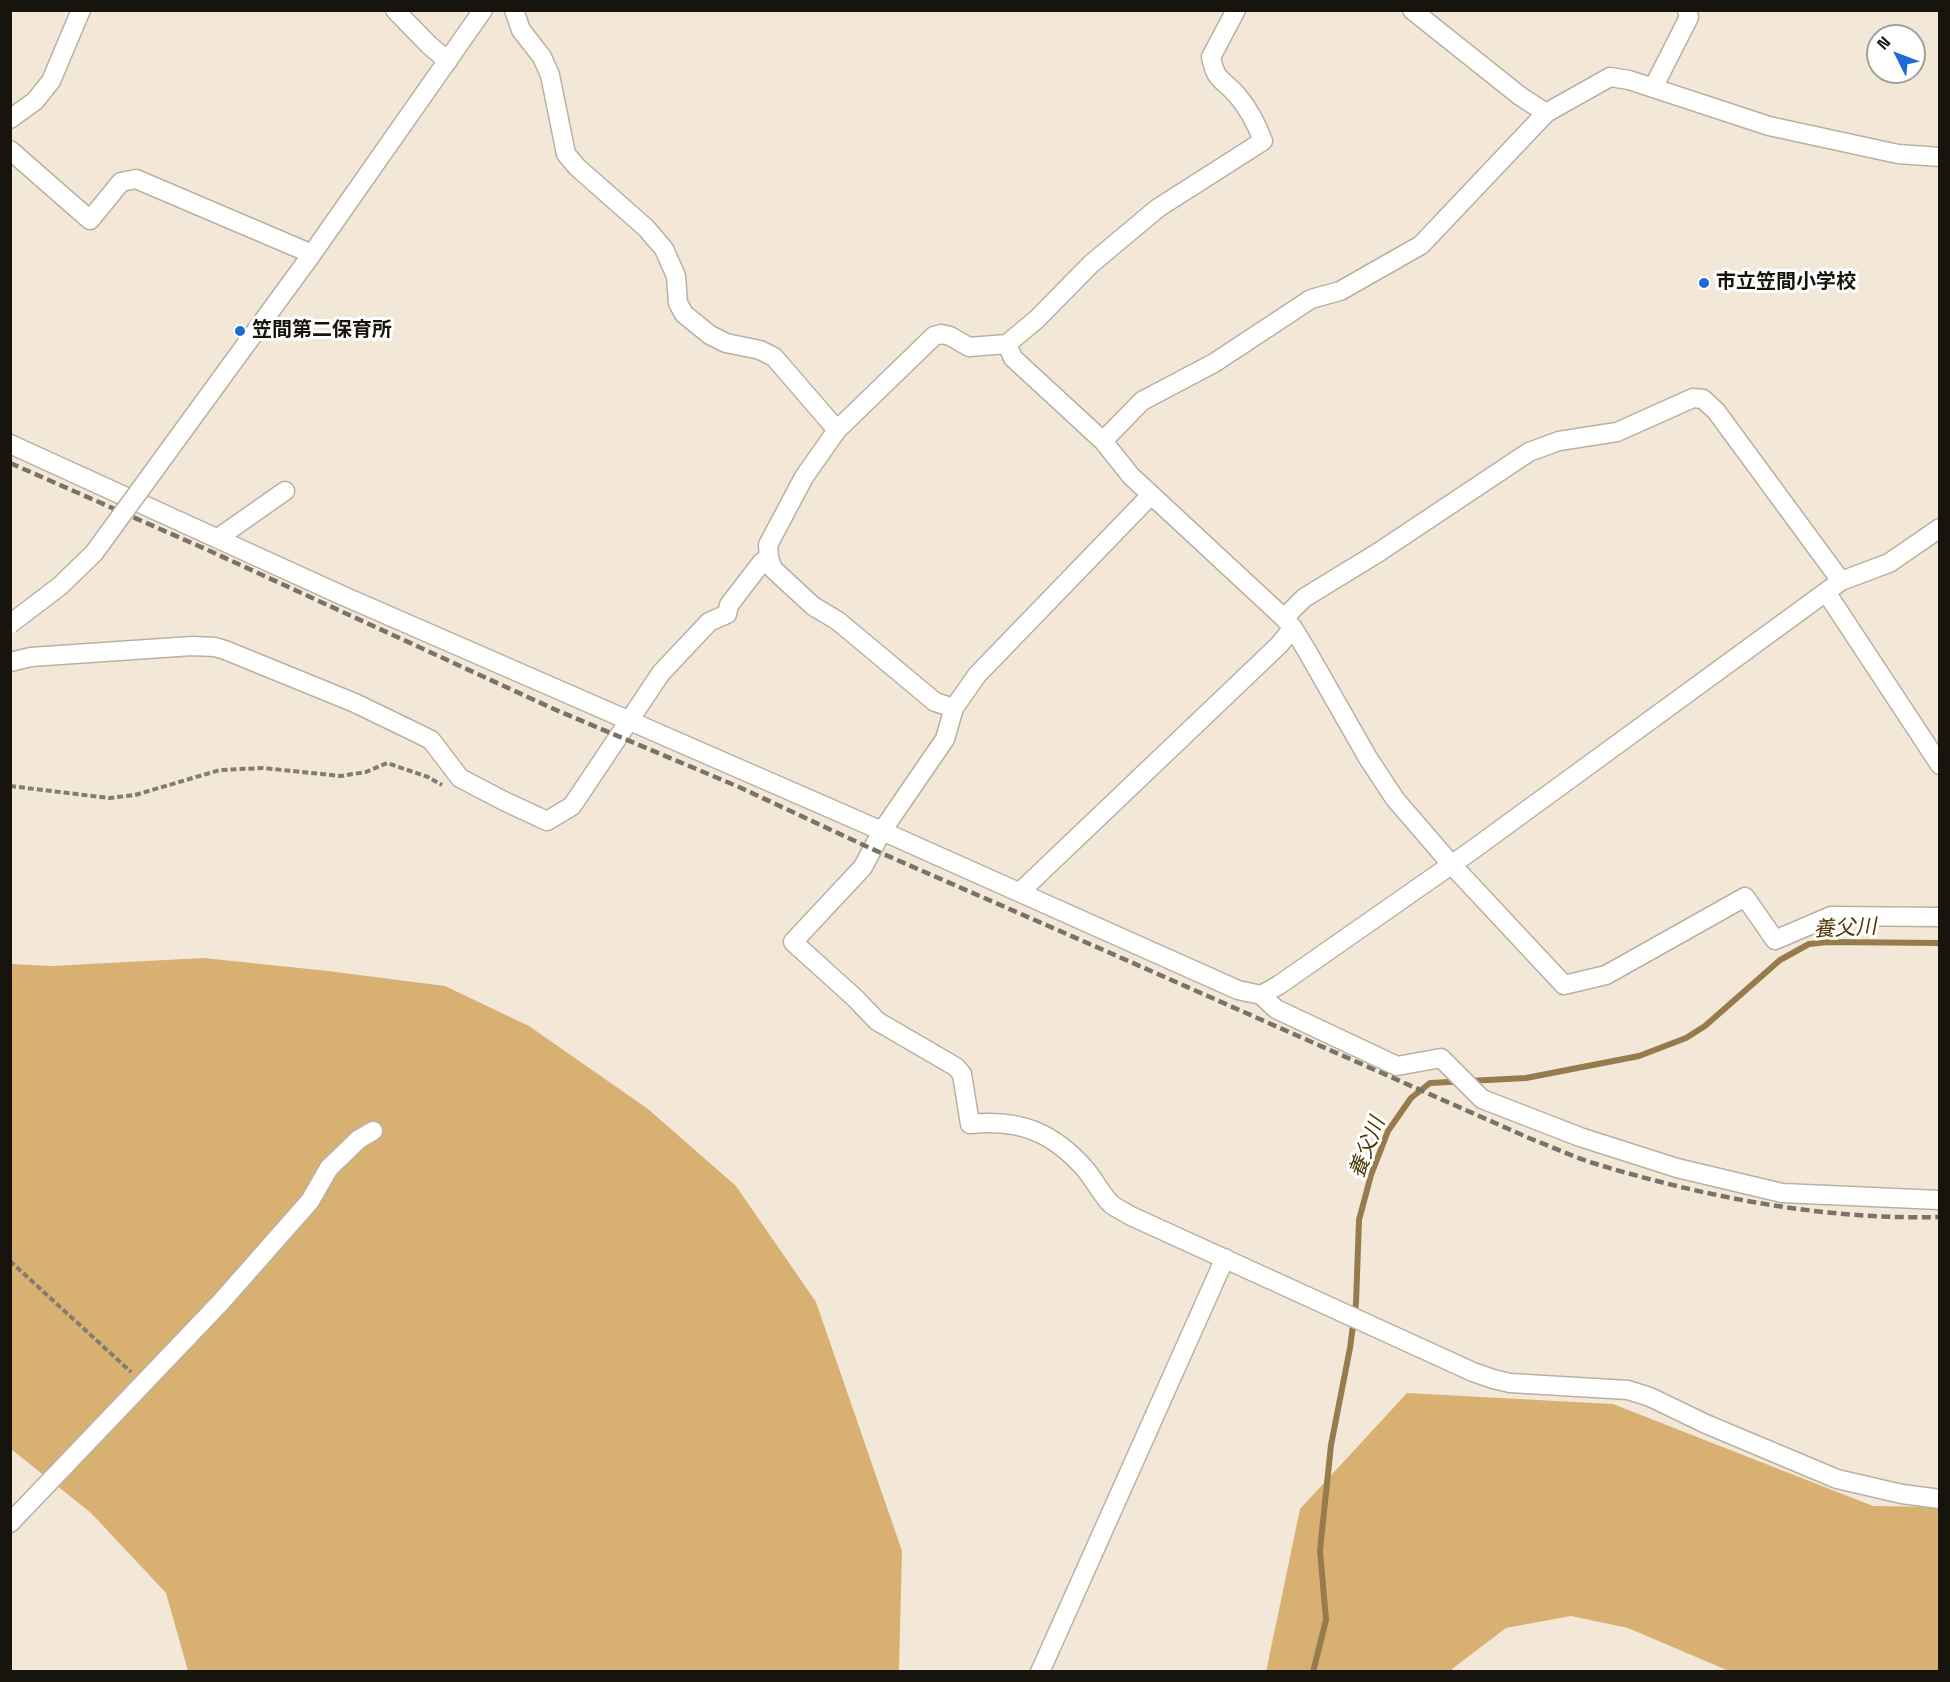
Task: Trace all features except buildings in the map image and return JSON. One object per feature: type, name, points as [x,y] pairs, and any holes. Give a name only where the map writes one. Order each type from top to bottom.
[{"type":"street","points":[[11,118],[35,101],[51,81],[81,10]]},
{"type":"street","points":[[395,10],[448,61]]},
{"type":"street","points":[[10,624],[60,586],[94,553],[312,254],[483,10]]},
{"type":"street","points":[[514,10],[521,30],[542,57],[550,75],[566,154],[577,167],[646,228],[664,249],[676,276],[678,303],[684,314],[710,335],[726,344],[760,350],[774,357],[837,430]]},
{"type":"street","points":[[954,708],[935,702],[838,621],[813,606],[773,569],[768,545],[804,477],[837,430],[934,336],[941,334],[950,336],[969,347],[1007,344],[1037,319],[1090,264],[1158,208],[1263,141],[1258,127],[1238,96],[1215,74],[1211,57],[1236,10]]},
{"type":"street","points":[[1412,10],[1520,96],[1546,113]]},
{"type":"street","points":[[1653,88],[1689,17],[1687,10]]},
{"type":"street","points":[[1103,441],[1142,401],[1214,363],[1311,299],[1340,291],[1421,245],[1546,113],[1610,77],[1629,80],[1769,126],[1898,154],[1940,157]]},
{"type":"street","points":[[10,150],[90,220],[121,182],[136,179],[312,254]]},
{"type":"street","points":[[1007,344],[1013,358],[1103,441],[1131,476],[1288,623],[1395,799],[1451,864],[1564,985],[1606,975],[1745,897],[1775,940],[1832,916],[1940,917]]},
{"type":"street","points":[[1020,892],[1279,645],[1288,623],[1304,598],[1379,552],[1529,452],[1559,441],[1617,432],[1693,398],[1703,399],[1716,411],[1834,586],[1940,765]]},
{"type":"street","points":[[10,444],[339,594],[629,722],[882,831],[1238,990],[1261,995],[1276,1009],[1397,1065],[1441,1058],[1482,1099],[1580,1137],[1677,1168],[1772,1191],[1940,1200]]},
{"type":"street","points":[[218,538],[285,491]]},
{"type":"street","points":[[1151,495],[977,675],[954,708],[945,739],[882,831],[863,867],[793,942],[877,1021],[956,1067],[962,1074],[970,1124],[1003,1123],[1029,1128],[1047,1136],[1078,1161],[1112,1205],[1131,1216],[1473,1372],[1493,1379],[1510,1383],[1628,1390],[1650,1397],[1735,1437],[1837,1479],[1902,1494],[1940,1499]]},
{"type":"street","points":[[1261,995],[1279,985],[1451,864],[1834,586],[1889,563],[1940,528]]},
{"type":"street","points":[[10,662],[31,657],[192,646],[225,650],[355,703],[431,740],[460,778],[547,821],[572,806],[661,673],[709,622],[727,614],[729,605],[762,562],[769,558]]},
{"type":"street","points":[[10,1522],[221,1302],[310,1201],[329,1168],[359,1139],[373,1131]]},
{"type":"street","points":[[1040,1671],[1225,1258]]},
{"type":"path","points":[[10,786],[109,798],[135,795],[220,770],[263,768],[341,776],[366,772],[387,763],[428,777],[446,787]]},
{"type":"path","points":[[10,1261],[142,1383]]},
{"type":"shaded area","points":[[204,958],[445,986],[529,1026],[648,1109],[736,1186],[816,1302],[902,1551],[899,1671],[188,1671],[166,1593],[91,1513],[11,1449],[10,964],[51,966]]},
{"type":"shaded area","points":[[1407,1393],[1613,1404],[1873,1506],[1939,1507],[1939,1671],[1729,1671],[1628,1628],[1571,1616],[1506,1628],[1452,1671],[1266,1672],[1300,1509]]},
{"type":"waterway","name":"養父川","points":[[1313,1672],[1326,1620],[1320,1550],[1331,1445],[1350,1348],[1356,1303],[1359,1220],[1371,1175],[1388,1131],[1411,1098],[1430,1083],[1526,1078],[1639,1056],[1686,1038],[1705,1026],[1780,960],[1809,944],[1828,942],[1940,943]]},
{"type":"railway","points":[[10,463],[210,551],[556,710],[739,787],[872,849],[1569,1154],[1635,1175],[1764,1204],[1852,1215],[1940,1217]]},
{"type":"place","name":"市立笠間小学校","points":[[1704,283]]},
{"type":"place","name":"笠間第二保育所","points":[[240,331]]}]
